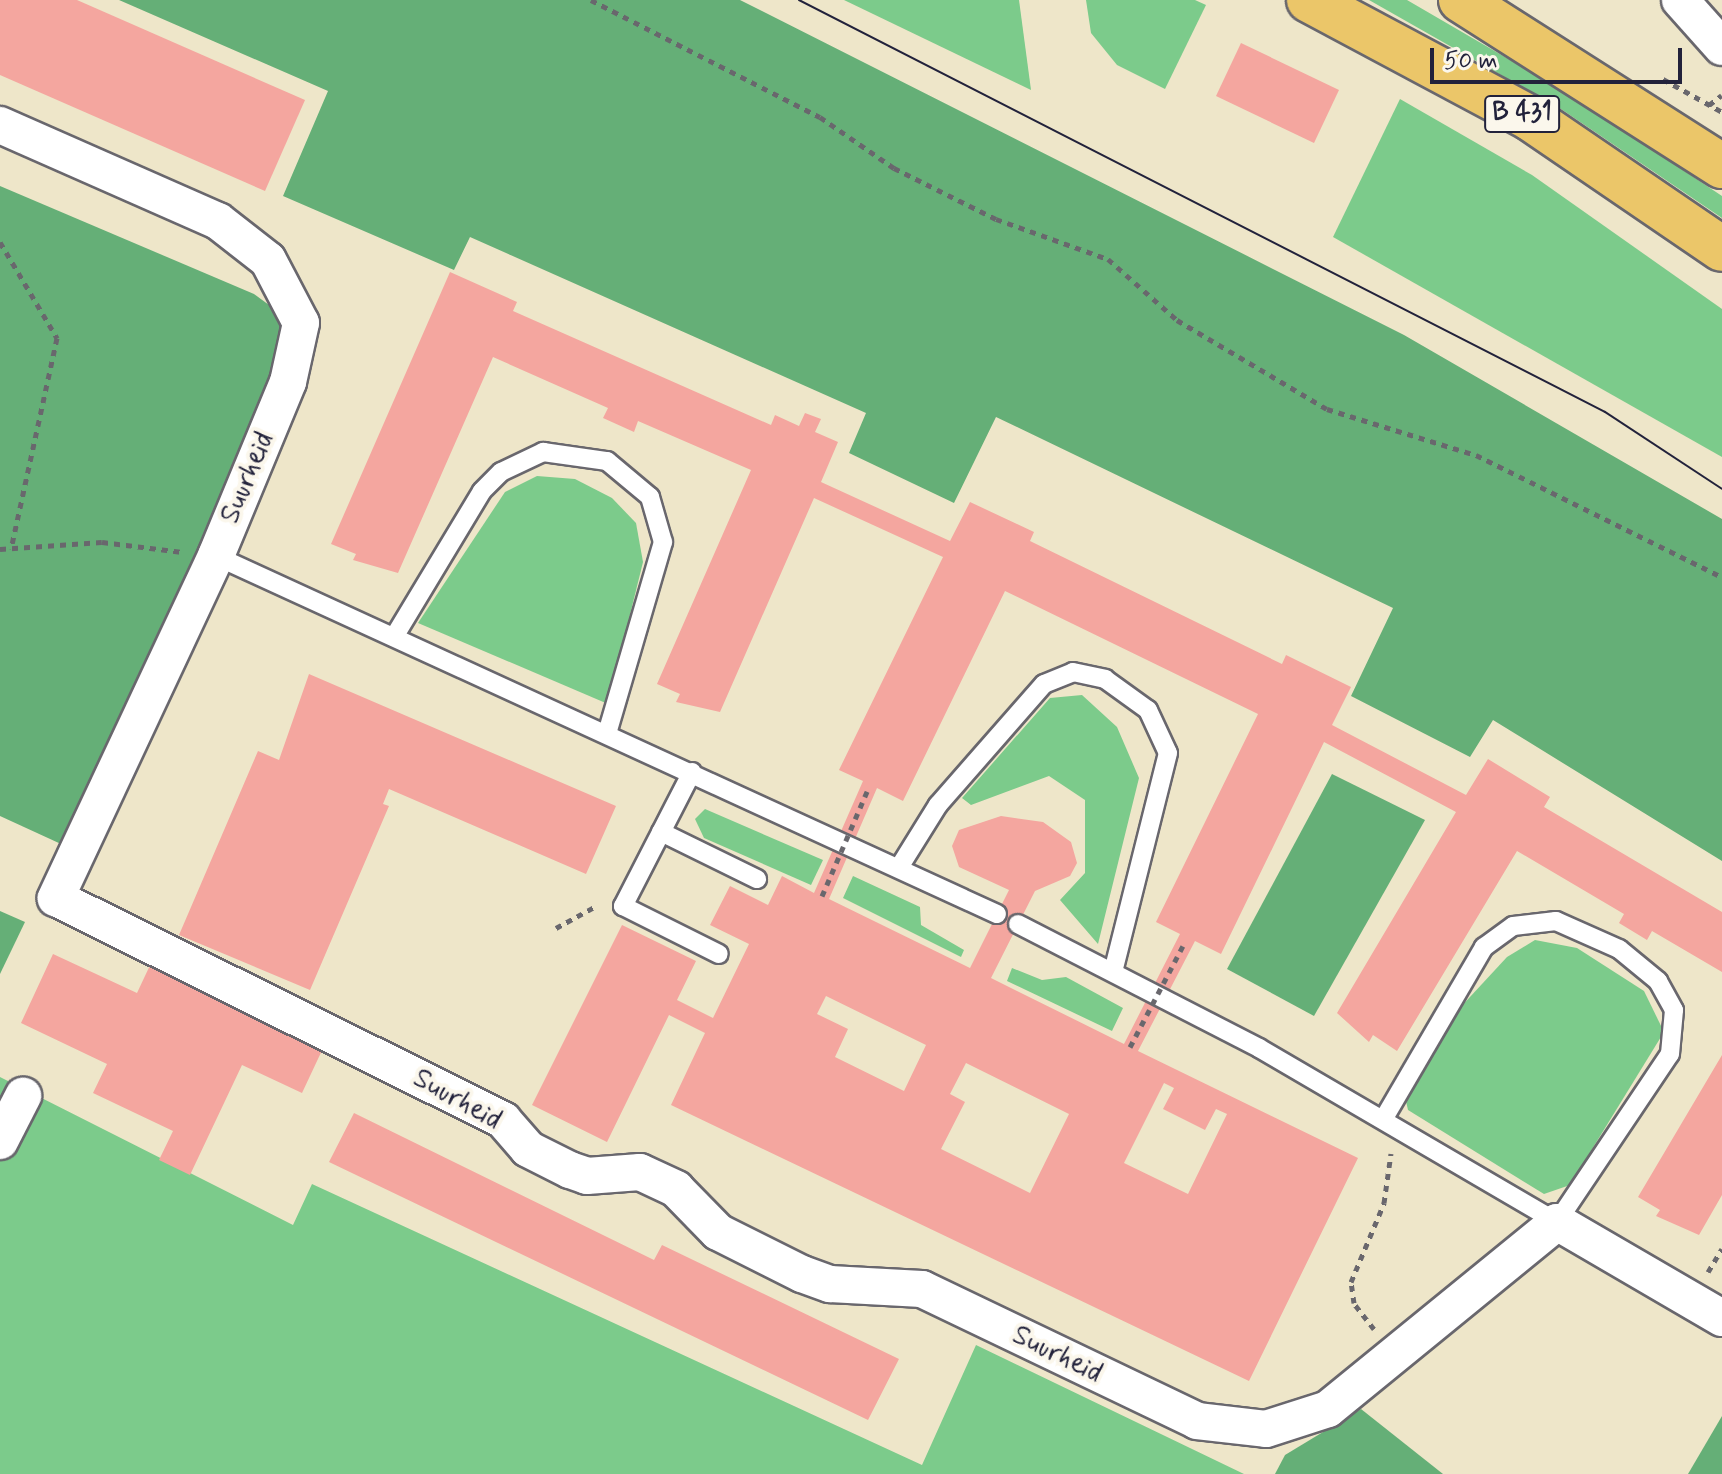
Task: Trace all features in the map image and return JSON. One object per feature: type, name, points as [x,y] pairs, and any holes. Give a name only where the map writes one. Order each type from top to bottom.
[{"type":"highway","name":"B 431","points":[[1309,0],[1530,118],[1722,249]]},
{"type":"highway","name":"B 431","points":[[1461,0],[1722,166]]},
{"type":"street","points":[[1680,0],[1722,47]]},
{"type":"street","name":"Suurheid","points":[[0,125],[218,221],[268,260],[292,296],[299,350],[216,556],[56,898],[503,1120],[528,1149],[570,1170],[587,1176],[640,1172],[676,1189],[718,1232],[802,1274],[830,1284],[922,1289],[1197,1421],[1228,1429],[1297,1423],[1397,1358],[1557,1222]]},
{"type":"street","points":[[0,1141],[23,1096]]},
{"type":"street","points":[[1557,1222],[1722,1318]]},
{"type":"lane","points":[[394,637],[482,491],[501,472],[543,452],[607,461],[650,497],[663,542],[607,734]]},
{"type":"lane","points":[[216,556],[900,866],[997,914]]},
{"type":"lane","points":[[900,866],[938,805],[1044,684],[1073,672],[1105,679],[1148,710],[1168,753],[1113,972]]},
{"type":"lane","points":[[692,772],[623,906],[719,954]]},
{"type":"lane","points":[[661,832],[757,879]]},
{"type":"lane","points":[[1018,924],[1389,1121],[1557,1222],[1676,1037],[1668,996],[1619,949],[1556,921],[1498,935],[1453,996],[1389,1121]]},
{"type":"path","points":[[591,0],[820,117],[894,168],[996,219],[1108,259],[1177,320],[1327,409],[1476,455],[1722,577]]},
{"type":"path","points":[[1722,95],[1709,105],[1722,110]]},
{"type":"path","points":[[0,242],[57,338],[11,549]]},
{"type":"path","points":[[0,549],[102,542],[216,556]]},
{"type":"path","points":[[822,896],[868,789]]},
{"type":"path","points":[[1130,1047],[1185,942]]},
{"type":"path","points":[[1389,1121],[1384,1203],[1351,1282],[1354,1303],[1397,1358]]},
{"type":"green space","points":[[119,0],[740,0],[1404,335],[1722,519],[1722,861],[1493,720],[1470,757],[1351,696],[1393,608],[996,417],[954,503],[849,453],[866,413],[470,237],[454,270],[283,196],[328,91]]},
{"type":"green space","points":[[844,0],[1019,0],[1031,90]]},
{"type":"green space","points":[[1086,0],[1195,0],[1206,5],[1165,89],[1117,65],[1091,33]]},
{"type":"green space","points":[[1369,0],[1407,0],[1570,95],[1722,196],[1722,218],[1561,109]]},
{"type":"green space","points":[[1400,99],[1532,175],[1722,309],[1722,457],[1333,237]]},
{"type":"green space","points":[[0,186],[254,294],[295,324],[207,550],[61,844],[0,816]]},
{"type":"green space","points":[[537,476],[575,479],[612,498],[636,523],[643,562],[608,704],[418,623],[505,492]]},
{"type":"green space","points":[[1082,695],[1117,727],[1139,778],[1098,944],[1060,900],[1085,873],[1085,800],[1049,776],[971,805],[962,798],[1050,698]]},
{"type":"green space","points":[[1332,774],[1425,820],[1314,1016],[1227,969]]},
{"type":"green space","points":[[705,809],[823,860],[811,885],[704,838],[695,819]]},
{"type":"green space","points":[[853,876],[920,907],[921,925],[964,950],[961,957],[843,898]]},
{"type":"green space","points":[[0,911],[25,922],[0,974]]},
{"type":"green space","points":[[1535,940],[1577,948],[1644,991],[1664,1032],[1570,1185],[1544,1194],[1408,1110],[1405,1097],[1457,1011],[1507,957]]},
{"type":"green space","points":[[1012,968],[1042,980],[1066,977],[1123,1008],[1112,1031],[1007,981]]},
{"type":"green space","points":[[0,1077],[293,1225],[312,1184],[922,1465],[976,1345],[1244,1474],[0,1474]]},
{"type":"green space","points":[[1361,1409],[1443,1474],[1275,1474],[1285,1455]]},
{"type":"green space","points":[[1722,1416],[1722,1474],[1688,1474]]},
{"type":"building","points":[[0,0],[77,0],[305,100],[265,191],[0,75]]},
{"type":"building","points":[[1241,43],[1339,90],[1314,143],[1216,96]]},
{"type":"building","points":[[450,272],[517,302],[513,311],[771,425],[775,415],[799,426],[805,413],[821,419],[815,432],[838,442],[821,482],[950,541],[970,502],[1034,532],[1030,541],[1282,664],[1286,655],[1351,687],[1332,725],[1466,795],[1488,759],[1550,797],[1544,807],[1722,912],[1722,972],[1652,931],[1647,940],[1619,923],[1624,914],[1517,851],[1397,1051],[1373,1035],[1369,1042],[1337,1013],[1456,812],[1324,742],[1221,954],[1195,941],[1138,1051],[1358,1158],[1249,1381],[671,1105],[705,1033],[669,1015],[607,1142],[532,1105],[622,925],[696,961],[677,1000],[713,1018],[749,944],[710,925],[730,886],[768,905],[782,876],[814,893],[863,781],[839,770],[943,557],[814,498],[720,712],[676,702],[680,694],[657,684],[751,470],[638,421],[634,432],[603,418],[608,408],[493,357],[398,573],[353,560],[356,554],[331,544]],"holes":[[[1005,591],[1258,714],[1156,922],[1180,934],[1124,1044],[991,978],[1035,891],[1070,876],[1077,863],[1071,842],[1043,822],[1001,816],[959,830],[952,846],[959,867],[1009,890],[970,968],[829,899],[877,788],[903,801]],[[826,996],[926,1045],[904,1091],[835,1057],[848,1029],[817,1014]],[[966,1063],[1069,1114],[1030,1193],[941,1149],[965,1102],[950,1094]],[[1164,1083],[1174,1088],[1163,1109],[1205,1130],[1216,1109],[1227,1114],[1188,1194],[1124,1163]]]},
{"type":"building","points":[[309,674],[616,806],[586,874],[389,789],[383,804],[389,806],[310,990],[179,935],[258,751],[279,760]]},
{"type":"building","points":[[53,954],[137,993],[152,961],[325,1044],[302,1093],[242,1065],[190,1175],[159,1160],[173,1131],[93,1093],[107,1064],[21,1023]]},
{"type":"building","points":[[1722,1055],[1722,1195],[1699,1235],[1656,1216],[1660,1210],[1638,1197]]},
{"type":"building","points":[[354,1113],[654,1260],[662,1245],[899,1359],[868,1420],[329,1162]]},
{"type":"tram line","points":[[799,0],[1605,412],[1722,489]]}]
